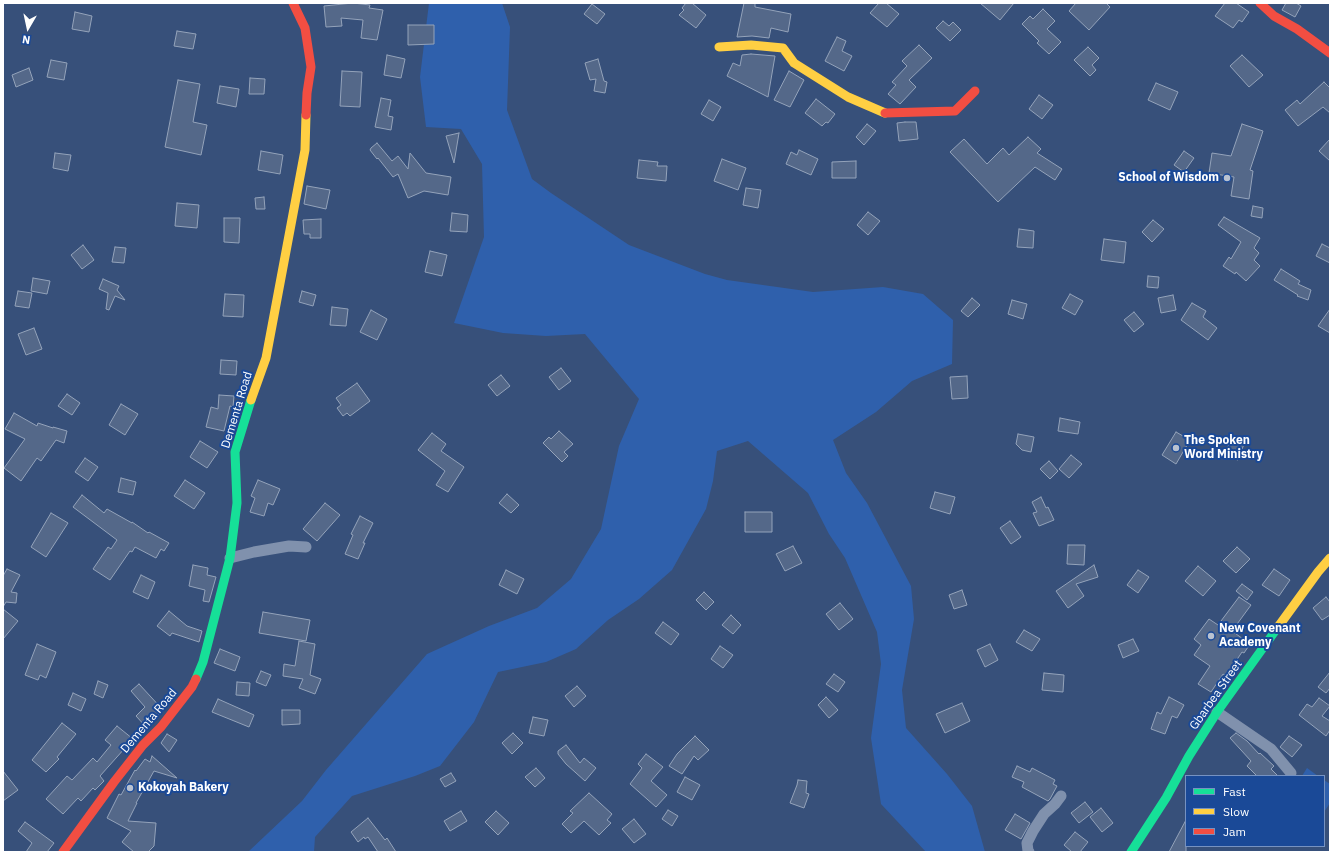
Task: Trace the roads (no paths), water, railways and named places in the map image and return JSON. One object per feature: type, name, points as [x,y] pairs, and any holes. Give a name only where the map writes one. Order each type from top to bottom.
[{"type":"street","name":"Dementa Road","points":[[63,852],[114,782],[192,687],[204,662],[214,614],[230,558],[237,503],[235,452],[245,417],[266,358],[305,150],[307,92],[311,67],[305,28],[293,3]]},
{"type":"street","points":[[1260,3],[1274,16],[1297,29],[1330,53]]},
{"type":"street","points":[[719,48],[752,45],[783,48],[794,63],[848,97],[887,114],[955,111],[975,91]]},
{"type":"street","points":[[230,558],[289,546],[306,546]]},
{"type":"street","name":"Gbarbea Street","points":[[1131,852],[1166,798],[1189,756],[1217,712],[1318,572],[1330,558]]},
{"type":"street","points":[[1217,712],[1271,749],[1291,773]]},
{"type":"street","points":[[1029,852],[1027,843],[1033,831],[1044,814],[1061,796]]},
{"type":"place","name":"School of Wisdom","points":[[1227,178]]},
{"type":"place","name":"The Spoken Word Ministry","points":[[1176,448]]},
{"type":"place","name":"New Covenant Academy","points":[[1211,636]]},
{"type":"place","name":"Kokoyah Bakery","points":[[130,788]]}]
